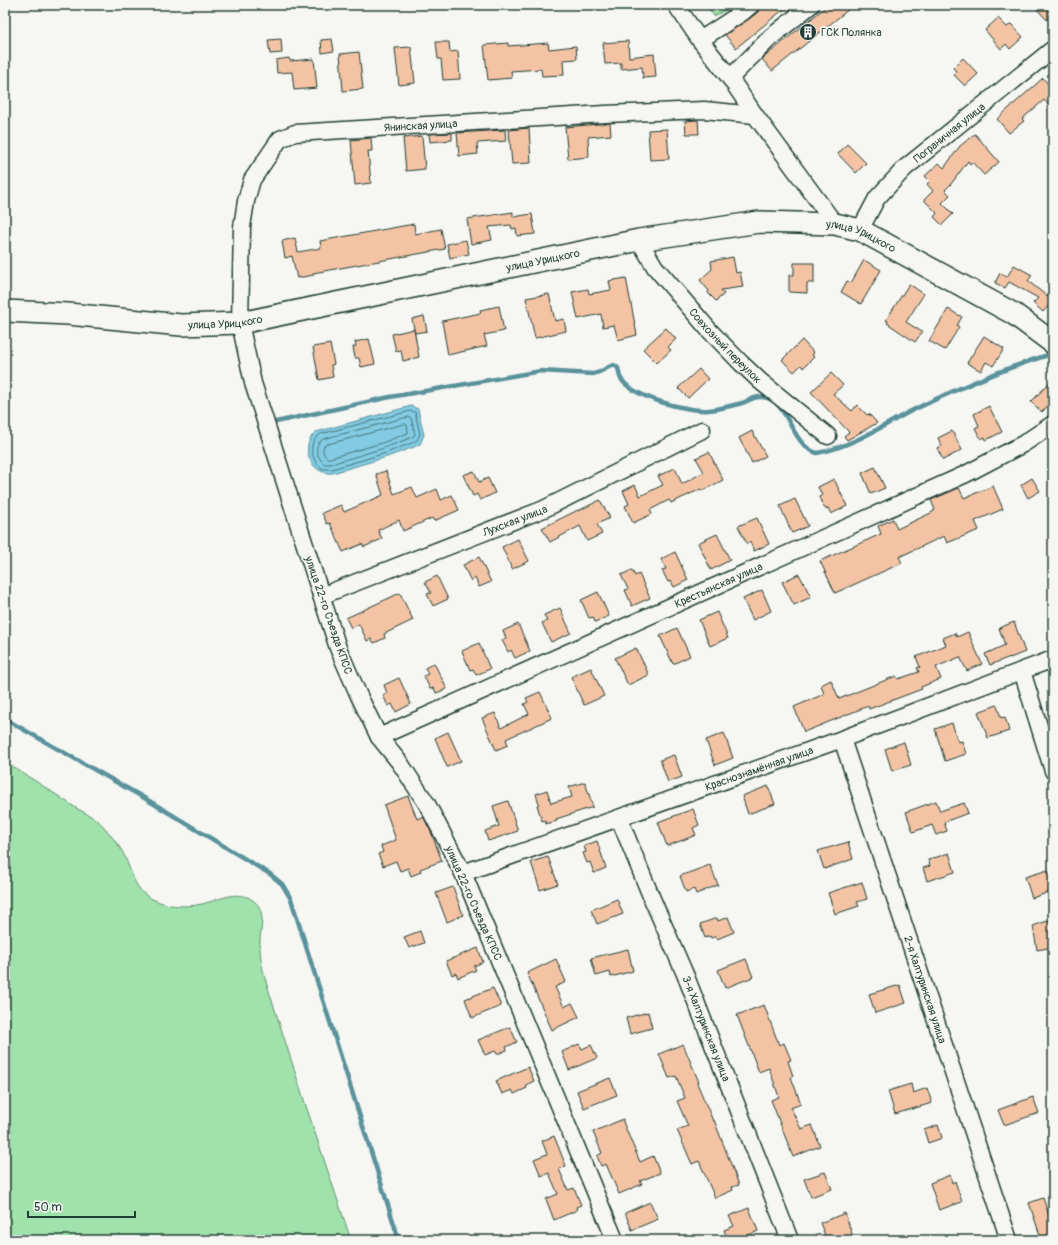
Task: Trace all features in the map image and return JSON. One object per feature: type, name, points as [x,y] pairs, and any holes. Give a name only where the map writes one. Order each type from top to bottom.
[{"type":"main road","name":"улица Урицкого","points":[[5,311],[68,314],[181,325],[240,323],[639,240],[759,222],[835,224],[860,230],[1050,335]]},
{"type":"street","points":[[676,5],[835,224]]},
{"type":"street","points":[[730,78],[771,37],[811,5]]},
{"type":"street","points":[[700,40],[744,8]]},
{"type":"street","name":"Пограничная улица","points":[[860,230],[877,198],[905,168],[1053,49]]},
{"type":"street","name":"Янинская улица","points":[[240,323],[242,227],[246,201],[252,180],[280,139],[295,133],[605,114],[704,110],[755,115]]},
{"type":"street","name":"Совхозный переулок","points":[[639,240],[655,267],[709,330],[760,381],[828,436]]},
{"type":"street","name":"улица 22-го Съезда КПСС","points":[[240,323],[253,383],[338,648],[359,696],[380,737],[400,763],[427,804],[463,873],[615,1240]]},
{"type":"street","name":"Крестьянская улица","points":[[380,737],[966,474],[1023,444],[1053,424]]},
{"type":"street","name":"Лухская улица","points":[[321,596],[544,509],[702,430]]},
{"type":"street","name":"Краснознамённая улица","points":[[463,873],[842,739],[1053,659]]},
{"type":"street","points":[[1022,671],[1053,771]]},
{"type":"street","name":"2-я Халтуринская улица","points":[[842,739],[1009,1240]]},
{"type":"street","name":"3-я Халтуринская улица","points":[[619,818],[685,974],[790,1240]]},
{"type":"green space","points":[[706,5],[736,5],[714,16]]},
{"type":"green space","points":[[5,762],[98,821],[122,851],[134,880],[149,897],[168,904],[191,906],[237,895],[250,898],[259,907],[262,918],[260,941],[261,955],[266,982],[351,1240],[5,1240]]},
{"type":"water","points":[[411,406],[418,409],[424,435],[420,444],[387,457],[333,473],[325,473],[313,465],[308,452],[308,445],[316,432]]},
{"type":"building","points":[[761,5],[789,5],[736,48],[725,35],[758,12]]},
{"type":"building","name":"ГСК Полянка","points":[[828,5],[854,5],[772,71],[762,59]]},
{"type":"building","points":[[1033,5],[1053,5],[1053,15],[1047,20]]},
{"type":"building","points":[[998,18],[1007,27],[1011,24],[1023,37],[1010,49],[1006,44],[1001,49],[985,30]]},
{"type":"building","points":[[281,39],[282,53],[270,54],[268,40]]},
{"type":"building","points":[[332,39],[334,51],[322,53],[321,40]]},
{"type":"building","points":[[628,41],[629,57],[654,54],[656,77],[643,78],[642,67],[621,69],[621,63],[605,64],[603,43]]},
{"type":"building","points":[[436,42],[449,42],[450,52],[458,51],[460,79],[443,80],[441,59],[438,59]]},
{"type":"building","points":[[508,43],[508,46],[548,43],[549,49],[576,46],[577,59],[563,60],[564,75],[542,76],[541,69],[511,71],[512,78],[488,80],[484,45]]},
{"type":"building","points":[[411,47],[415,83],[399,85],[395,48]]},
{"type":"building","points":[[359,52],[363,89],[343,91],[340,54]]},
{"type":"building","points":[[289,58],[290,61],[314,59],[317,88],[294,90],[292,72],[277,73],[276,60]]},
{"type":"building","points":[[963,58],[978,74],[965,86],[954,75],[957,72],[953,68]]},
{"type":"building","points":[[1043,78],[1053,90],[1053,110],[1044,100],[1022,119],[1024,121],[1009,133],[997,119]]},
{"type":"building","points":[[698,120],[699,134],[686,134],[685,121]]},
{"type":"building","points":[[610,123],[611,135],[588,137],[589,157],[568,159],[565,127]]},
{"type":"building","points":[[529,128],[531,163],[512,164],[509,130]]},
{"type":"building","points":[[667,129],[669,159],[650,160],[648,130]]},
{"type":"building","points":[[505,130],[506,141],[477,143],[478,154],[459,156],[457,133]]},
{"type":"building","points":[[452,133],[452,140],[430,142],[429,134]]},
{"type":"building","points":[[975,134],[999,162],[984,175],[972,162],[970,164],[968,161],[945,190],[950,195],[942,203],[953,214],[942,225],[934,217],[937,213],[924,200],[933,191],[927,184],[930,181],[925,176],[939,163],[944,168],[960,146]]},
{"type":"building","points":[[422,136],[425,169],[406,171],[403,138]]},
{"type":"building","points":[[371,138],[372,151],[368,151],[371,183],[355,185],[351,140]]},
{"type":"building","points":[[847,144],[866,163],[856,173],[838,154]]},
{"type":"building","points":[[513,212],[513,217],[532,214],[535,234],[517,236],[516,228],[512,229],[511,225],[489,227],[492,240],[471,244],[467,219]]},
{"type":"building","points":[[414,224],[415,234],[441,229],[445,249],[313,273],[314,275],[297,278],[292,256],[285,258],[282,241],[295,238],[298,252],[321,248],[320,241]]},
{"type":"building","points":[[466,240],[469,254],[450,258],[447,244]]},
{"type":"building","points":[[733,257],[736,273],[740,272],[743,287],[721,290],[724,294],[716,301],[708,293],[709,291],[700,280],[712,269],[711,261]]},
{"type":"building","points":[[864,260],[881,270],[861,304],[841,292],[847,281],[851,283]]},
{"type":"building","points":[[794,263],[814,263],[814,283],[807,283],[807,293],[789,292],[789,275],[794,275]]},
{"type":"building","points":[[1014,265],[1032,275],[1028,281],[1053,301],[1043,312],[1033,303],[1038,298],[1009,282],[1005,288],[995,283],[1000,273],[1007,277]]},
{"type":"building","points":[[626,278],[637,335],[618,340],[614,325],[603,327],[601,314],[578,319],[572,292],[588,289],[589,294],[611,290],[609,281]]},
{"type":"building","points":[[909,284],[924,294],[906,322],[922,332],[915,342],[887,323],[888,321],[886,320]]},
{"type":"building","points":[[549,294],[555,321],[564,319],[566,331],[535,338],[526,298]]},
{"type":"building","points":[[499,306],[504,331],[484,335],[487,346],[448,355],[442,321],[481,313],[480,310]]},
{"type":"building","points":[[948,309],[962,317],[957,325],[959,327],[945,350],[929,341]]},
{"type":"building","points":[[424,316],[427,331],[415,333],[412,319]]},
{"type":"building","points":[[666,328],[676,339],[668,347],[671,350],[657,363],[643,349]]},
{"type":"building","points":[[414,329],[419,357],[403,361],[401,350],[396,351],[392,334]]},
{"type":"building","points":[[984,336],[1004,349],[993,366],[986,362],[981,371],[967,363]]},
{"type":"building","points":[[369,339],[375,364],[361,367],[359,358],[355,358],[353,347],[356,346],[355,342]]},
{"type":"building","points":[[802,340],[814,353],[812,355],[814,357],[803,368],[801,365],[794,372],[782,360]]},
{"type":"building","points":[[330,344],[334,364],[331,365],[333,377],[319,380],[313,347]]},
{"type":"building","points":[[699,369],[708,379],[688,398],[678,388]]},
{"type":"building","points":[[831,373],[843,385],[833,394],[852,411],[857,405],[867,415],[869,414],[877,423],[847,440],[844,436],[849,432],[811,392]]},
{"type":"building","points":[[1053,379],[1053,400],[1042,412],[1031,402]]},
{"type":"building","points":[[989,406],[1002,432],[986,440],[985,437],[981,439],[975,428],[979,426],[974,414]]},
{"type":"building","points":[[752,431],[766,456],[752,463],[739,438]]},
{"type":"building","points":[[952,431],[962,450],[943,460],[937,448],[942,446],[938,438]]},
{"type":"building","points":[[709,452],[723,480],[702,491],[701,489],[671,503],[669,500],[650,510],[652,514],[633,523],[625,506],[629,504],[623,491],[635,485],[640,496],[663,485],[658,476],[675,468],[682,484],[704,472],[696,458]]},
{"type":"building","points":[[875,467],[885,488],[871,494],[862,473]]},
{"type":"building","points":[[386,471],[394,494],[412,487],[417,498],[437,489],[441,500],[452,495],[459,510],[434,521],[432,518],[403,531],[399,520],[378,530],[382,539],[364,547],[362,544],[343,552],[330,523],[327,524],[322,513],[341,505],[344,512],[383,495],[376,474]]},
{"type":"building","points":[[474,471],[479,482],[488,478],[495,493],[480,500],[477,494],[473,496],[463,475]]},
{"type":"building","points":[[1032,478],[1040,491],[1028,498],[1021,485]]},
{"type":"building","points":[[834,479],[847,506],[831,514],[828,508],[825,509],[819,497],[822,495],[818,487]]},
{"type":"building","points":[[993,486],[1003,509],[975,521],[979,530],[947,543],[944,536],[899,557],[902,563],[835,593],[820,561],[881,534],[878,526],[893,519],[897,529],[933,512],[935,510],[931,500],[959,488],[964,498]]},
{"type":"building","points":[[795,499],[808,526],[792,533],[780,506]]},
{"type":"building","points":[[600,500],[610,518],[597,524],[602,534],[587,541],[580,526],[550,542],[542,528]]},
{"type":"building","points":[[757,518],[769,544],[754,551],[750,542],[747,544],[738,526]]},
{"type":"building","points":[[717,534],[730,560],[711,570],[698,543]]},
{"type":"building","points":[[518,539],[529,561],[512,569],[502,547]]},
{"type":"building","points":[[675,552],[688,580],[674,587],[671,581],[668,582],[662,570],[666,569],[661,559]]},
{"type":"building","points":[[479,557],[491,582],[479,587],[475,578],[471,581],[463,565]]},
{"type":"building","points":[[632,570],[635,576],[639,574],[650,598],[632,606],[625,590],[628,589],[621,575]]},
{"type":"building","points":[[799,574],[811,597],[794,605],[782,582]]},
{"type":"building","points":[[437,576],[448,599],[433,606],[427,594],[431,593],[425,582]]},
{"type":"building","points":[[762,590],[771,611],[753,620],[743,599]]},
{"type":"building","points":[[598,592],[609,616],[595,622],[593,617],[589,618],[581,600]]},
{"type":"building","points":[[400,593],[413,620],[384,634],[385,638],[374,643],[371,639],[367,641],[359,624],[351,628],[346,618]]},
{"type":"building","points":[[560,608],[571,633],[551,642],[542,623],[547,621],[544,615]]},
{"type":"building","points":[[717,612],[728,638],[710,646],[699,620]]},
{"type":"building","points":[[1014,622],[1025,652],[990,665],[985,654],[1005,645],[999,628]]},
{"type":"building","points":[[518,624],[530,651],[515,658],[511,650],[508,652],[502,640],[506,638],[503,631]]},
{"type":"building","points":[[677,628],[690,656],[673,664],[660,636]]},
{"type":"building","points":[[968,632],[982,664],[967,671],[960,657],[936,667],[941,679],[921,687],[922,689],[869,709],[868,706],[804,732],[794,707],[824,694],[821,685],[831,680],[839,699],[896,676],[898,679],[919,672],[917,668],[920,667],[916,657],[946,645],[943,638],[955,633],[957,637]]},
{"type":"building","points":[[479,643],[490,669],[476,675],[473,669],[470,670],[462,651]]},
{"type":"building","points":[[636,648],[649,675],[628,685],[615,658]]},
{"type":"building","points":[[434,663],[447,689],[436,693],[434,688],[430,689],[424,676],[428,674],[425,668]]},
{"type":"building","points":[[591,668],[604,696],[584,705],[571,677]]},
{"type":"building","points":[[399,678],[411,704],[396,712],[392,704],[388,706],[383,695],[387,693],[384,685]]},
{"type":"building","points":[[540,692],[552,718],[506,739],[508,745],[496,750],[482,718],[495,713],[501,728],[529,714],[524,704],[528,702],[526,698]]},
{"type":"building","points":[[997,705],[1001,718],[1005,717],[1009,731],[988,738],[978,712]]},
{"type":"building","points":[[952,723],[958,742],[962,741],[966,754],[945,761],[935,729]]},
{"type":"building","points":[[448,732],[461,761],[447,767],[435,738]]},
{"type":"building","points":[[724,733],[733,758],[715,765],[706,740]]},
{"type":"building","points":[[904,742],[911,765],[892,771],[885,749]]},
{"type":"building","points":[[674,755],[682,777],[668,782],[660,760]]},
{"type":"building","points":[[585,782],[593,807],[556,819],[557,821],[546,824],[545,820],[542,821],[537,805],[539,804],[536,794],[547,790],[551,803],[572,797],[569,787]]},
{"type":"building","points":[[768,786],[775,804],[748,814],[742,796]]},
{"type":"building","points":[[408,796],[417,819],[423,816],[442,861],[420,869],[421,872],[411,876],[408,868],[400,871],[396,861],[383,866],[378,854],[383,852],[381,846],[396,840],[384,805]]},
{"type":"building","points":[[508,801],[518,831],[488,841],[485,831],[499,826],[493,806]]},
{"type":"building","points":[[936,801],[940,811],[964,803],[968,813],[944,822],[947,831],[936,835],[932,825],[913,832],[906,812]]},
{"type":"building","points":[[693,809],[699,825],[693,828],[696,835],[667,846],[658,822]]},
{"type":"building","points":[[597,841],[606,868],[594,873],[590,862],[587,863],[583,853],[586,852],[584,846]]},
{"type":"building","points":[[848,842],[853,859],[824,869],[818,851]]},
{"type":"building","points":[[949,853],[955,872],[927,881],[923,868],[930,866],[928,860]]},
{"type":"building","points":[[548,857],[558,884],[540,890],[531,862]]},
{"type":"building","points":[[710,865],[718,885],[696,894],[694,889],[686,892],[680,876]]},
{"type":"building","points":[[1048,870],[1053,885],[1053,891],[1032,898],[1025,877]]},
{"type":"building","points":[[862,882],[867,899],[857,902],[859,906],[835,914],[828,893]]},
{"type":"building","points":[[453,887],[463,915],[447,922],[436,893]]},
{"type":"building","points":[[617,899],[623,914],[597,924],[591,910]]},
{"type":"building","points":[[728,917],[734,932],[717,939],[716,936],[705,938],[700,924],[717,918],[718,921]]},
{"type":"building","points":[[1053,919],[1053,947],[1037,950],[1033,926]]},
{"type":"building","points":[[420,931],[424,943],[409,948],[404,937]]},
{"type":"building","points":[[478,948],[483,962],[474,966],[476,970],[458,978],[456,973],[452,975],[446,961]]},
{"type":"building","points":[[628,949],[633,971],[611,977],[610,972],[596,976],[591,958]]},
{"type":"building","points":[[556,959],[566,982],[555,987],[564,1007],[572,1003],[579,1017],[552,1030],[527,973]]},
{"type":"building","points":[[746,959],[753,977],[725,988],[718,970]]},
{"type":"building","points":[[900,985],[906,1003],[875,1013],[869,994]]},
{"type":"building","points":[[493,988],[501,1006],[472,1018],[465,999]]},
{"type":"building","points":[[764,1005],[779,1045],[784,1043],[791,1060],[788,1061],[793,1076],[791,1077],[801,1104],[791,1108],[801,1129],[812,1125],[820,1146],[793,1157],[771,1100],[779,1097],[769,1068],[759,1072],[737,1015]]},
{"type":"building","points":[[648,1012],[652,1028],[630,1034],[626,1018]]},
{"type":"building","points":[[510,1027],[517,1042],[506,1047],[507,1050],[497,1054],[495,1051],[485,1055],[478,1040]]},
{"type":"building","points":[[579,1044],[582,1049],[591,1045],[597,1058],[569,1070],[562,1052]]},
{"type":"building","points":[[683,1044],[699,1082],[697,1083],[713,1121],[714,1120],[739,1185],[732,1187],[733,1190],[715,1198],[699,1161],[692,1164],[677,1130],[688,1126],[677,1101],[685,1098],[676,1076],[669,1078],[659,1054]]},
{"type":"building","points":[[528,1067],[534,1081],[526,1085],[527,1088],[514,1094],[512,1090],[502,1094],[496,1081]]},
{"type":"building","points":[[610,1078],[617,1095],[584,1108],[577,1091]]},
{"type":"building","points":[[911,1084],[913,1093],[927,1088],[932,1103],[895,1114],[888,1091]]},
{"type":"building","points":[[1033,1097],[1039,1113],[1004,1125],[998,1110]]},
{"type":"building","points":[[623,1119],[640,1162],[653,1156],[660,1173],[640,1181],[642,1184],[619,1194],[606,1164],[601,1166],[597,1156],[602,1153],[593,1132]]},
{"type":"building","points":[[938,1125],[942,1138],[928,1143],[924,1130]]},
{"type":"building","points":[[554,1136],[566,1166],[559,1169],[568,1190],[574,1188],[581,1205],[576,1207],[577,1210],[554,1220],[546,1199],[558,1194],[549,1173],[541,1176],[534,1159],[547,1154],[542,1141]]},
{"type":"building","points":[[825,1172],[832,1189],[811,1197],[804,1179]]},
{"type":"building","points":[[950,1175],[952,1183],[955,1181],[962,1202],[939,1210],[930,1183]]},
{"type":"building","points":[[1043,1198],[1053,1227],[1053,1234],[1041,1238],[1029,1203]]},
{"type":"building","points":[[650,1202],[658,1219],[632,1230],[625,1213]]},
{"type":"building","points":[[749,1208],[758,1231],[738,1240],[728,1240],[724,1230],[734,1226],[729,1216]]},
{"type":"building","points":[[845,1213],[854,1240],[827,1240],[820,1223]]},
{"type":"waterway","points":[[276,422],[390,397],[541,371],[593,374],[614,365],[618,368],[620,377],[635,391],[647,397],[674,406],[709,410],[738,404],[757,397],[769,398],[783,411],[800,440],[808,448],[817,453],[841,447],[943,396],[1012,367],[1048,355]]},
{"type":"waterway","points":[[5,719],[146,799],[270,874],[282,884],[291,899],[399,1240]]},
{"type":"place","name":"ГСК Полянка","points":[[808,32]]}]
